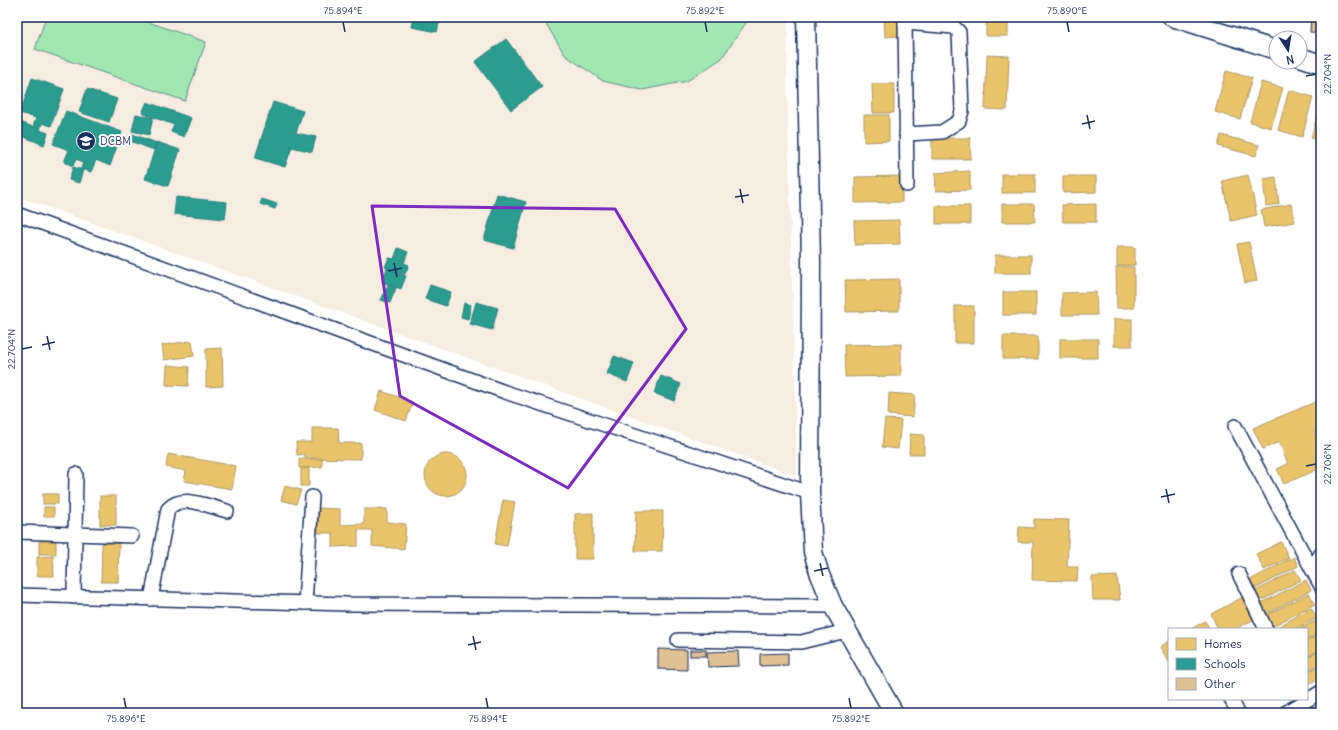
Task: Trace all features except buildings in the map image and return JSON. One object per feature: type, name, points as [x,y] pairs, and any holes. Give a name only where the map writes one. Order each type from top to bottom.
[{"type":"street","points":[[806,17],[812,262],[810,493],[813,552],[820,575],[833,606],[894,713]]},
{"type":"street","points":[[1172,17],[1268,47]]},
{"type":"street","points":[[906,134],[942,132],[959,121],[962,111],[959,32],[954,27],[905,20],[906,134],[907,185]]},
{"type":"street","points":[[1308,60],[1321,64]]},
{"type":"street","points":[[17,214],[505,392],[810,493]]},
{"type":"street","points":[[1235,426],[1321,586]]},
{"type":"street","points":[[74,597],[76,474]]},
{"type":"street","points":[[304,603],[312,497]]},
{"type":"street","points":[[151,599],[168,509],[174,503],[185,501],[227,511]]},
{"type":"street","points":[[17,532],[132,536]]},
{"type":"street","points":[[1312,568],[1321,554]]},
{"type":"street","points":[[1239,574],[1266,628]]},
{"type":"street","points":[[17,595],[304,603],[833,606]]},
{"type":"street","points":[[678,640],[801,642],[846,631]]},
{"type":"street","points":[[1308,698],[1321,692]]},
{"type":"street","points":[[1232,700],[1238,713]]},
{"type":"street","points":[[1285,713],[1303,701]]},
{"type":"highlighted area","points":[[372,206],[615,209],[686,329],[568,488],[400,396]]},
{"type":"shaded area","points":[[17,17],[788,17],[787,85],[797,476],[17,196]]},
{"type":"green space","points":[[46,17],[134,17],[206,42],[185,101],[35,49]]},
{"type":"green space","points":[[542,17],[748,17],[746,23],[721,59],[687,81],[642,90],[603,81],[565,55]]},
{"type":"place","name":"DCBM","points":[[86,141]]}]
